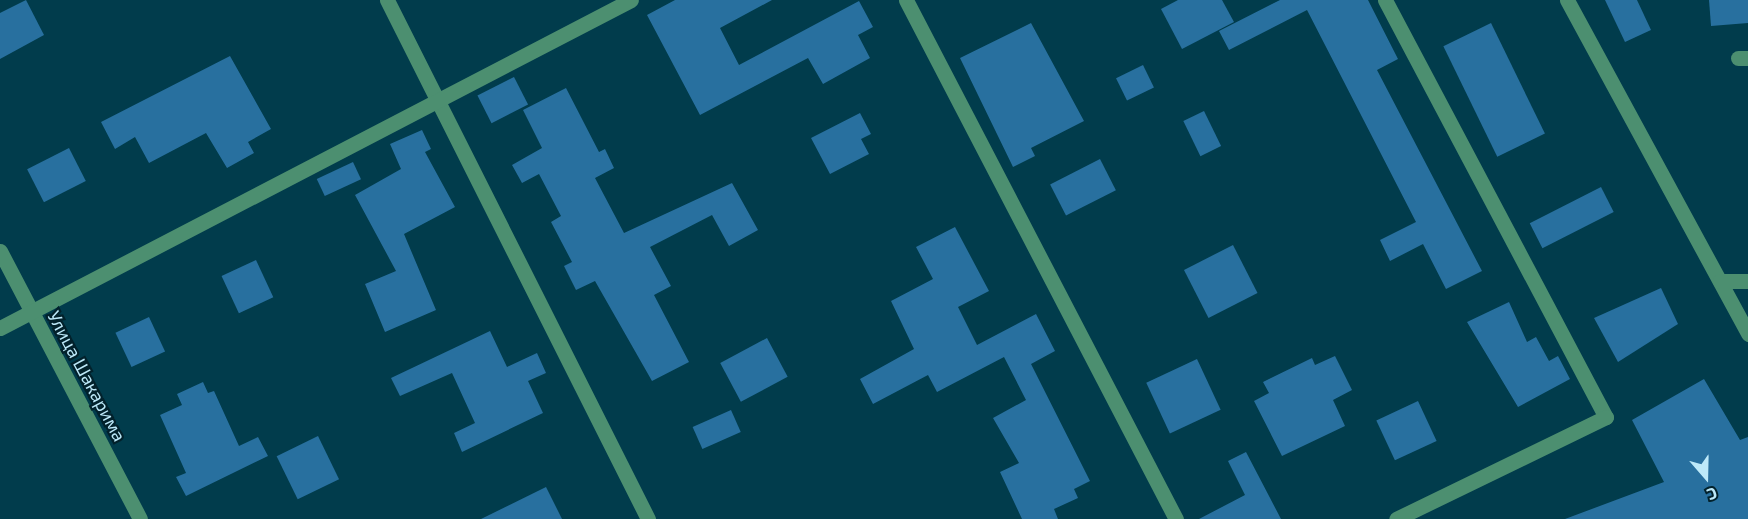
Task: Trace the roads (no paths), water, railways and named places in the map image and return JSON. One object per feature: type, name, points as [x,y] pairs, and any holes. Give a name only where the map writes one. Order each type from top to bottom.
[{"type":"street","points":[[387,0],[440,99],[648,519]]},
{"type":"street","points":[[0,328],[631,0]]},
{"type":"street","points":[[906,0],[1176,519]]},
{"type":"street","points":[[1386,0],[1606,417],[1396,519]]},
{"type":"street","points":[[1567,0],[1748,334]]},
{"type":"street","name":"Улица Шакарима","points":[[0,251],[140,519]]},
{"type":"street","points":[[1720,281],[1748,281]]}]
